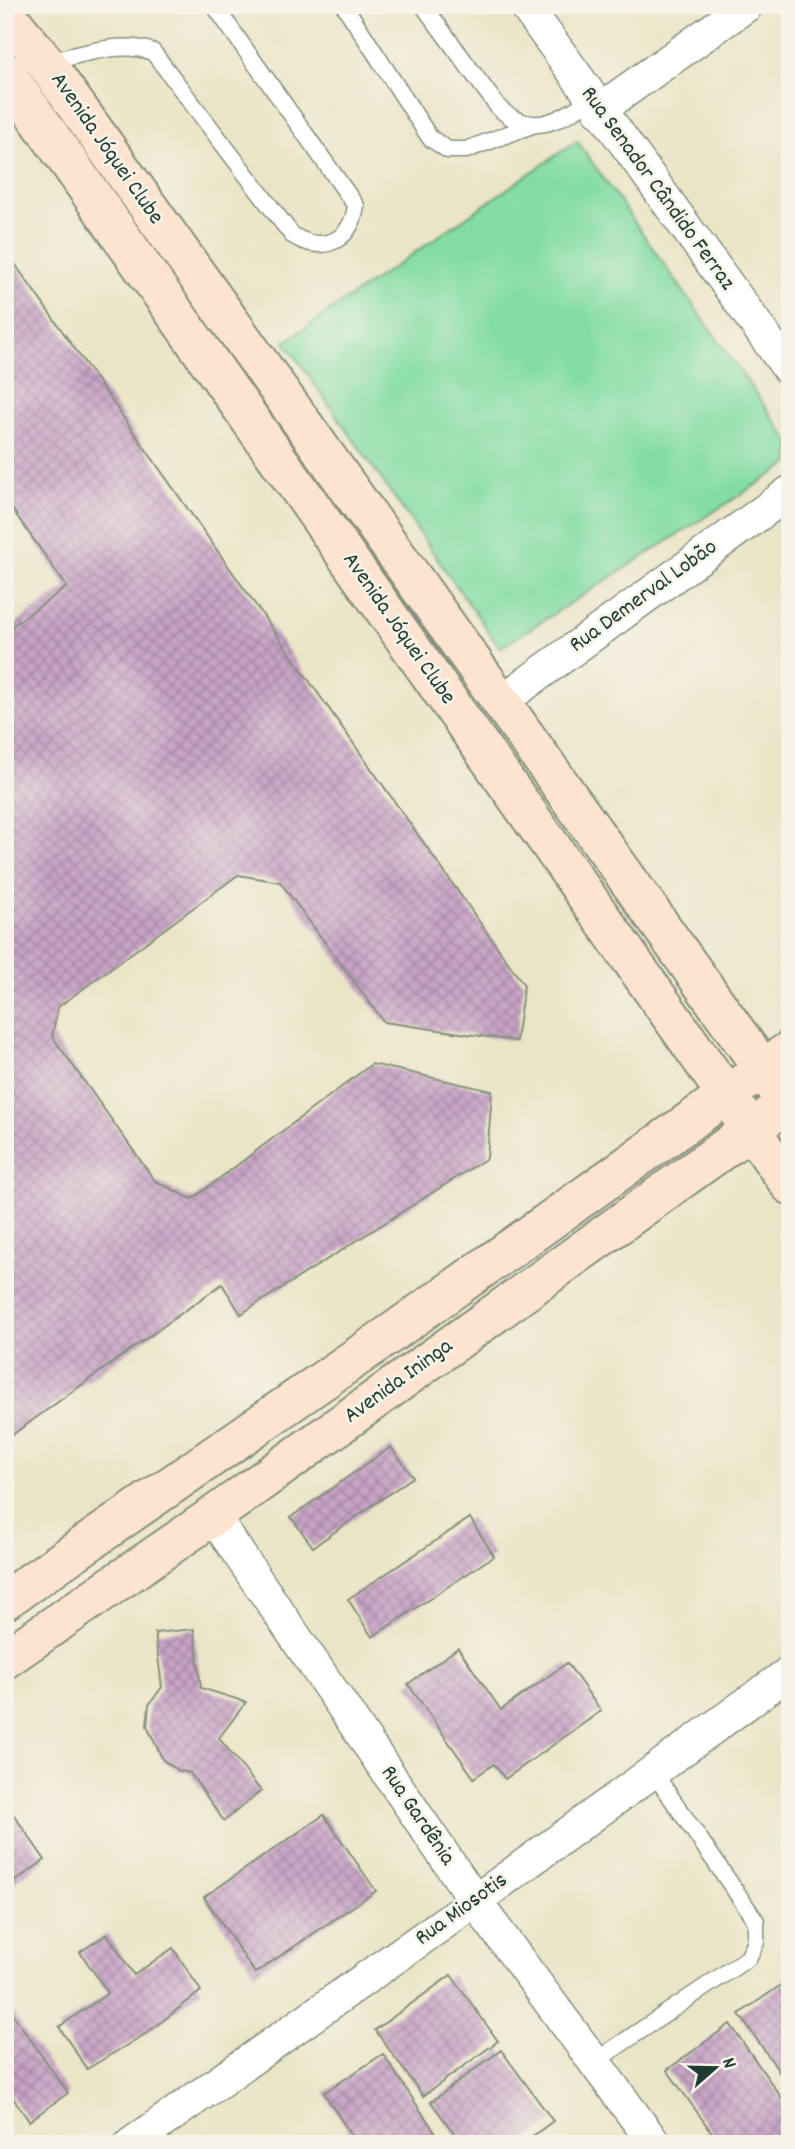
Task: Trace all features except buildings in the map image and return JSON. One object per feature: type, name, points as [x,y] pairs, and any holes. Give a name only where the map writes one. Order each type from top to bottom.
[{"type":"main road","name":"Avenida Jóquei Clube","points":[[5,13],[45,62],[499,703],[776,1059],[789,1104]]},
{"type":"main road","name":"Avenida Jóquei Clube","points":[[5,72],[790,1185]]},
{"type":"main road","name":"Avenida Ininga","points":[[5,1600],[396,1330],[776,1059]]},
{"type":"main road","name":"Avenida Ininga","points":[[5,1659],[213,1516],[789,1104]]},
{"type":"street","name":"Rua Senador Cândido Ferraz","points":[[525,5],[790,371]]},
{"type":"street","points":[[595,104],[747,5]]},
{"type":"street","name":"Rua Demerval Lobão","points":[[499,703],[790,492]]},
{"type":"street","name":"Rua Gardênia","points":[[213,1516],[475,1901],[655,2144]]},
{"type":"street","name":"Rua Miosotis","points":[[131,2144],[475,1901],[790,1672]]},
{"type":"lane","points":[[45,62],[136,46],[153,52],[292,235],[308,245],[330,243],[354,222],[356,206],[214,5]]},
{"type":"lane","points":[[344,5],[430,138],[448,150],[466,150],[533,125],[551,122],[595,104]]},
{"type":"lane","points":[[423,5],[498,107],[512,121],[533,125]]},
{"type":"lane","points":[[594,2062],[748,1958],[757,1942],[756,1922],[652,1770]]},
{"type":"green space","points":[[577,141],[790,442],[790,463],[500,648],[285,342]]}]
